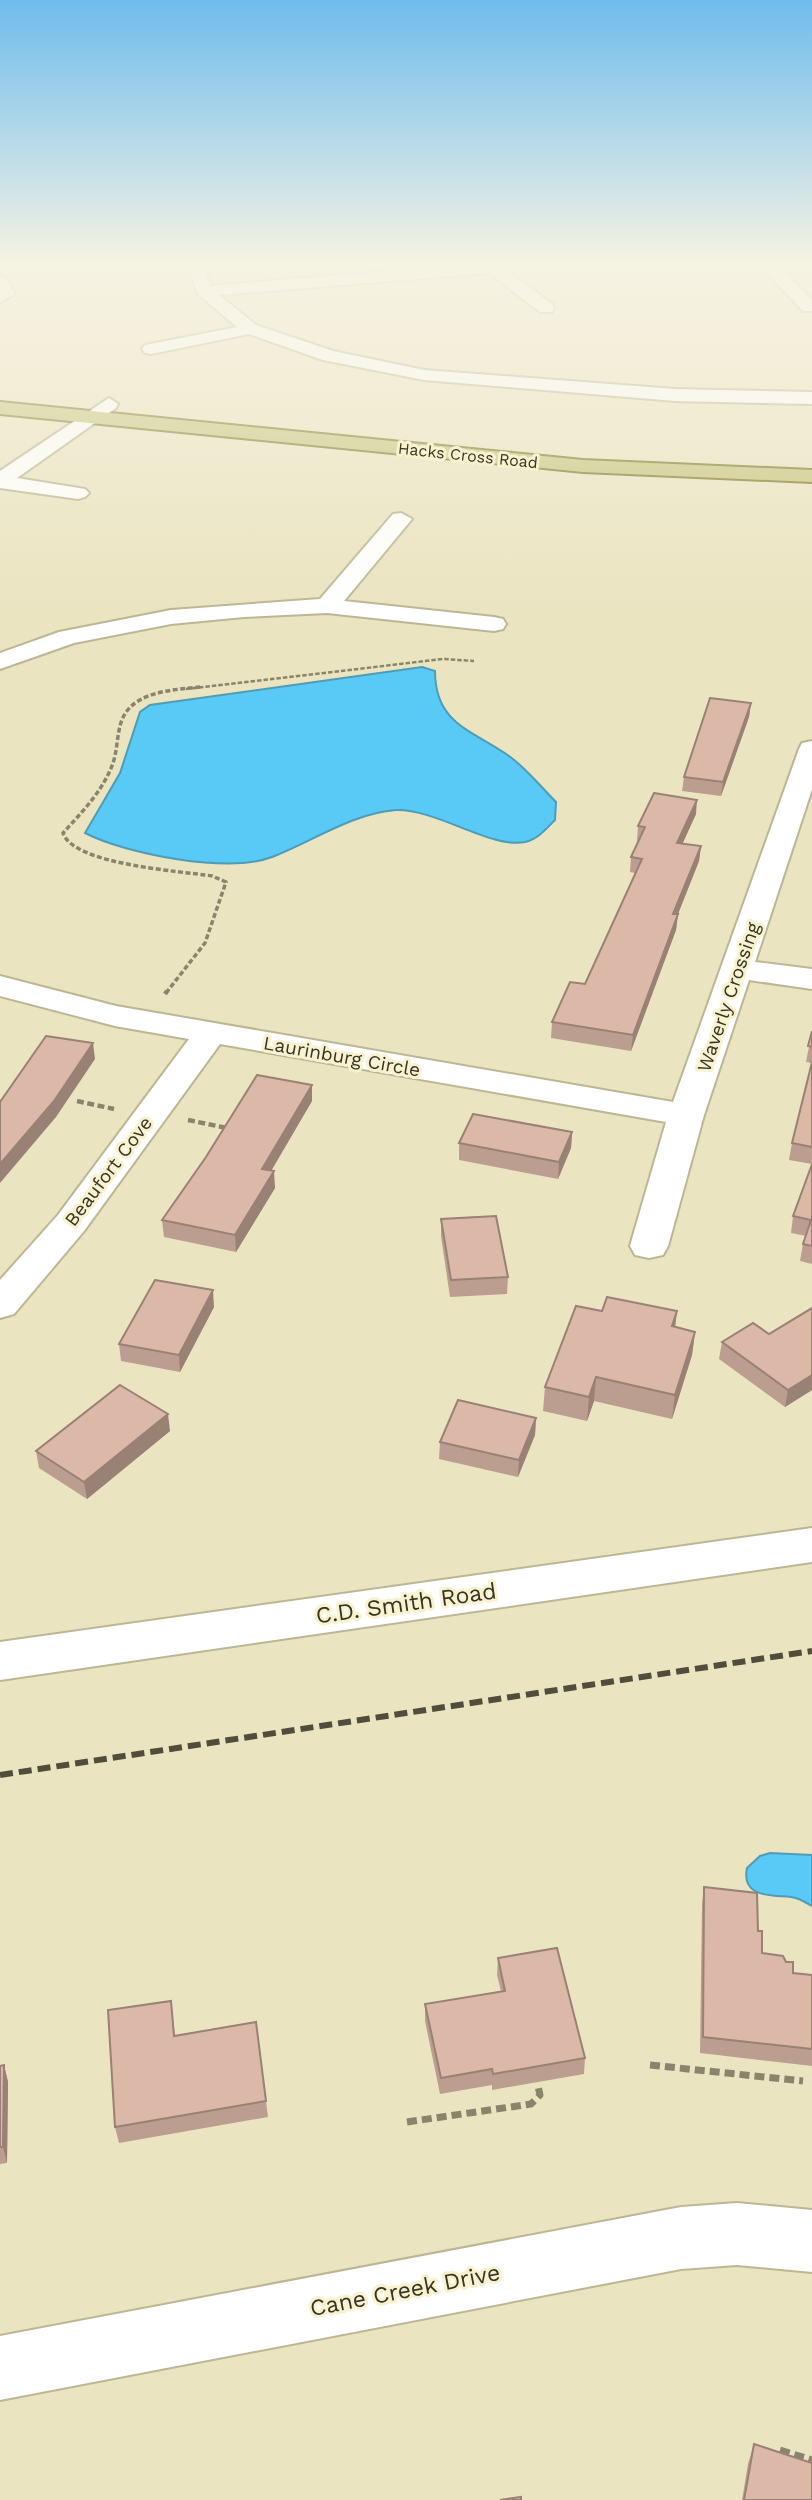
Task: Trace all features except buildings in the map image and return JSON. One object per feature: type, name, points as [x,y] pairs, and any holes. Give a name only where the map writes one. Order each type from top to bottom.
[{"type":"main road","name":"Hacks Cross Road","points":[[0,393],[590,450],[812,459]]},
{"type":"main road","name":"Hacks Cross Road","points":[[0,408],[583,466],[812,476]]},
{"type":"street","points":[[470,379],[675,395],[812,398]]},
{"type":"street","points":[[0,481],[109,404]]},
{"type":"street","points":[[0,481],[78,493]]},
{"type":"street","points":[[327,606],[401,519]]},
{"type":"street","points":[[0,662],[68,637],[171,617],[327,606],[494,624]]},
{"type":"street","name":"Waverly Crossing","points":[[649,1246],[686,1115],[739,969],[810,757]]},
{"type":"street","points":[[739,969],[812,979]]},
{"type":"street","name":"Laurinburg Circle","points":[[0,986],[73,1007],[211,1033],[686,1115]]},
{"type":"street","name":"Beaufort Cove","points":[[0,1305],[71,1223],[211,1033]]},
{"type":"street","name":"C.D. Smith Road","points":[[0,1661],[812,1545]]},
{"type":"street","name":"Cane Creek Drive","points":[[0,2368],[681,2238],[737,2234],[812,2241]]},
{"type":"path","points":[[158,1003],[205,943],[227,886],[226,882],[212,876],[92,856],[65,839],[64,833],[107,777],[114,760],[120,720],[127,709],[136,700],[159,692],[443,659],[474,661]]},
{"type":"path","points":[[650,2065],[803,2081]]},
{"type":"path","points":[[407,2122],[531,2104],[540,2095],[538,2086]]},
{"type":"path","points":[[780,2450],[812,2460]]},
{"type":"water","points":[[422,667],[435,671],[441,703],[458,724],[515,761],[556,802],[555,820],[538,836],[530,841],[511,843],[412,811],[396,810],[348,822],[272,857],[253,862],[230,863],[151,854],[103,841],[85,833],[120,773],[140,712],[150,705]]},
{"type":"water","points":[[770,1853],[812,1855],[812,1906],[794,1898],[759,1893],[749,1885],[746,1878],[747,1868],[760,1856]]},
{"type":"railway","points":[[0,1775],[812,1651]]}]
